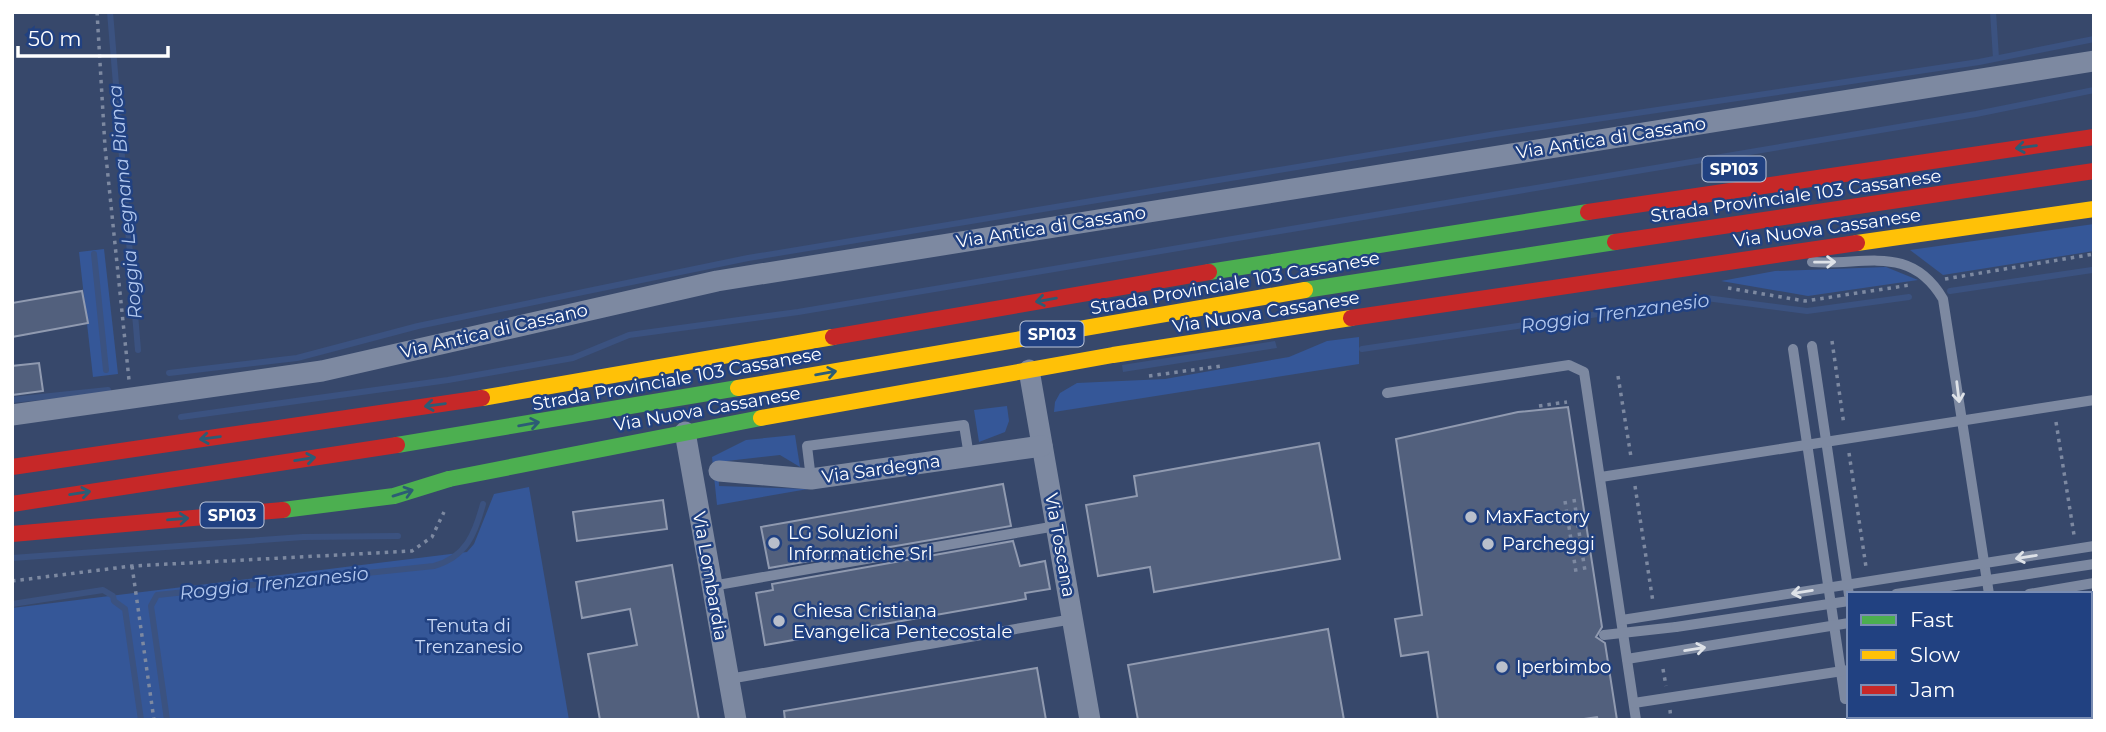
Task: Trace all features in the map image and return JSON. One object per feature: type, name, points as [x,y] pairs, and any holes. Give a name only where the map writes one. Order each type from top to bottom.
[{"type":"main road","name":"Strada Provinciale 103 Cassanese","points":[[12,467],[469,400],[1378,243],[2094,137]]},
{"type":"main road","name":"Strada Provinciale 103 Cassanese","points":[[12,503],[476,433],[1386,276],[2094,171]]},
{"type":"main road","name":"SP103","points":[[1378,243],[1662,184]]},
{"type":"main road","name":"Via Nuova Cassanese","points":[[449,479],[685,432],[1029,370],[1547,288],[2094,209]]},
{"type":"main road","name":"SP103","points":[[12,534],[339,505],[394,496],[449,479]]},
{"type":"street","name":"Via Antica di Cassano","points":[[12,415],[321,371],[717,281],[2094,61]]},
{"type":"street","name":"Via Toscana","points":[[1029,370],[1090,720]]},
{"type":"street","name":"Via Lombardia","points":[[685,432],[736,720]]},
{"type":"street","name":"Via Sardegna","points":[[719,471],[811,479],[1042,446]]},
{"type":"lane","points":[[1757,258],[1822,263],[1886,260],[1912,268],[1930,281],[1947,308],[1961,420],[1989,592]]},
{"type":"lane","points":[[1812,346],[1848,592]]},
{"type":"lane","points":[[1793,349],[1833,626],[1844,671],[1845,699]]},
{"type":"lane","points":[[1387,393],[1575,366],[1584,372],[1636,720]]},
{"type":"lane","points":[[1601,477],[2094,400]]},
{"type":"lane","points":[[811,479],[807,446],[964,425],[969,456]]},
{"type":"lane","points":[[712,586],[1056,526]]},
{"type":"lane","points":[[1851,592],[1868,581],[2094,546]]},
{"type":"lane","points":[[1909,592],[2094,564]]},
{"type":"lane","points":[[2041,592],[2094,583]]},
{"type":"lane","points":[[1622,620],[1828,588],[1847,594]]},
{"type":"lane","points":[[1604,635],[1676,627],[1847,594]]},
{"type":"lane","points":[[729,679],[1073,619]]},
{"type":"lane","points":[[1628,659],[1847,623]]},
{"type":"lane","points":[[1634,703],[1844,671]]},
{"type":"path","points":[[97,12],[105,147],[131,399]]},
{"type":"path","points":[[1719,286],[1805,301],[2094,254]]},
{"type":"path","points":[[1832,341],[1868,581]]},
{"type":"path","points":[[1139,377],[1229,364]]},
{"type":"path","points":[[1618,376],[1655,615]]},
{"type":"path","points":[[1539,406],[1567,402]]},
{"type":"path","points":[[2054,406],[2076,549]]},
{"type":"path","points":[[12,581],[132,566],[412,551],[432,537],[440,523],[449,479]]},
{"type":"path","points":[[1574,499],[1585,571]]},
{"type":"path","points":[[1565,501],[1576,572]]},
{"type":"path","points":[[132,566],[154,720]]},
{"type":"path","points":[[1661,654],[1671,720]]},
{"type":"green space","points":[[2094,224],[2094,251],[1943,275],[1910,250]]},
{"type":"green space","points":[[104,249],[118,374],[93,377],[79,252]]},
{"type":"green space","points":[[1886,267],[1918,280],[1808,296],[1721,281],[1775,271]]},
{"type":"green space","points":[[1359,337],[1359,364],[1054,412],[1060,393],[1077,383],[1165,379],[1289,357],[1327,341]]},
{"type":"green space","points":[[1007,406],[1009,421],[1005,432],[979,442],[974,410]]},
{"type":"green space","points":[[795,435],[800,467],[780,455],[718,462],[719,486],[808,489],[717,505],[712,457],[746,440]]},
{"type":"green space","name":"Tenuta di Trenzanesio","points":[[529,487],[569,720],[12,720],[12,608],[467,552],[474,544],[494,494]]},
{"type":"shaded area","points":[[1275,341],[1277,348],[1123,372],[1122,365]]},
{"type":"building","points":[[82,291],[88,323],[12,337],[12,303]]},
{"type":"building","points":[[39,363],[43,391],[12,395],[12,366]]},
{"type":"building","name":"Parcheggi","points":[[1568,407],[1602,627],[1596,637],[1605,643],[1617,720],[1598,720],[1597,717],[1577,720],[1438,720],[1428,652],[1401,656],[1395,619],[1422,615],[1396,439],[1518,412]]},
{"type":"building","points":[[1319,443],[1340,559],[1154,592],[1150,567],[1098,576],[1086,505],[1137,496],[1134,476]]},
{"type":"building","points":[[1003,484],[1011,526],[769,568],[761,527]]},
{"type":"building","points":[[663,500],[667,529],[577,541],[573,512]]},
{"type":"building","points":[[1013,541],[1020,566],[1045,561],[1050,589],[1025,593],[1026,599],[765,645],[756,593],[773,590],[772,584]]},
{"type":"building","points":[[672,565],[699,720],[600,720],[588,654],[637,645],[630,609],[582,618],[576,582]]},
{"type":"building","points":[[1328,629],[1344,720],[1138,720],[1128,665]]},
{"type":"building","points":[[1037,668],[1046,720],[785,720],[784,711]]},
{"type":"waterway","name":"Roggia Legnana Bianca","points":[[110,12],[138,350]]},
{"type":"waterway","points":[[1993,12],[1996,58]]},
{"type":"waterway","points":[[169,373],[297,358],[418,326],[748,258],[1496,134],[1979,62],[2094,39]]},
{"type":"waterway","points":[[181,417],[448,380],[573,358],[629,335],[798,312],[1976,114],[2094,90]]},
{"type":"waterway","points":[[94,254],[106,370]]},
{"type":"waterway","name":"Roggia Trenzanesio","points":[[1950,291],[2092,270]]},
{"type":"waterway","name":"Roggia Trenzanesio","points":[[1362,349],[1706,298],[1807,311],[1909,297]]},
{"type":"waterway","points":[[12,400],[108,390]]},
{"type":"waterway","name":"Roggia Trenzanesio","points":[[167,720],[151,606],[157,595],[434,566],[454,557],[468,543],[483,504]]},
{"type":"waterway","points":[[12,558],[303,537],[398,536]]},
{"type":"waterway","points":[[12,604],[103,590],[113,596],[114,601],[125,609],[141,720]]},
{"type":"traffic: fast","points":[[1209,272],[1588,212]]},
{"type":"traffic: fast","points":[[1305,290],[1615,242]]},
{"type":"traffic: fast","points":[[397,445],[738,388]]},
{"type":"traffic: fast","points":[[449,479],[761,418]]},
{"type":"traffic: fast","points":[[283,510],[394,496],[449,479]]},
{"type":"traffic: slow","points":[[1857,243],[2094,209]]},
{"type":"traffic: slow","points":[[738,388],[1305,290]]},
{"type":"traffic: slow","points":[[761,418],[1113,355],[1351,318]]},
{"type":"traffic: slow","points":[[482,398],[833,337]]},
{"type":"traffic: jam","points":[[1588,212],[2094,137]]},
{"type":"traffic: jam","points":[[1615,242],[2094,171]]},
{"type":"traffic: jam","points":[[1351,318],[1857,243]]},
{"type":"traffic: jam","points":[[833,337],[1209,272]]},
{"type":"traffic: jam","points":[[12,467],[482,398]]},
{"type":"traffic: jam","points":[[12,504],[397,445]]},
{"type":"traffic: jam","points":[[12,534],[283,510]]},
{"type":"place","name":"MaxFactory","points":[[1471,517]]},
{"type":"place","name":"LG Soluzioni Informatiche Srl","points":[[774,543]]},
{"type":"place","name":"Parcheggi","points":[[1488,544]]},
{"type":"place","name":"Chiesa Cristiana Evangelica Pentecostale","points":[[779,621]]},
{"type":"place","name":"Iperbimbo","points":[[1502,667]]}]
